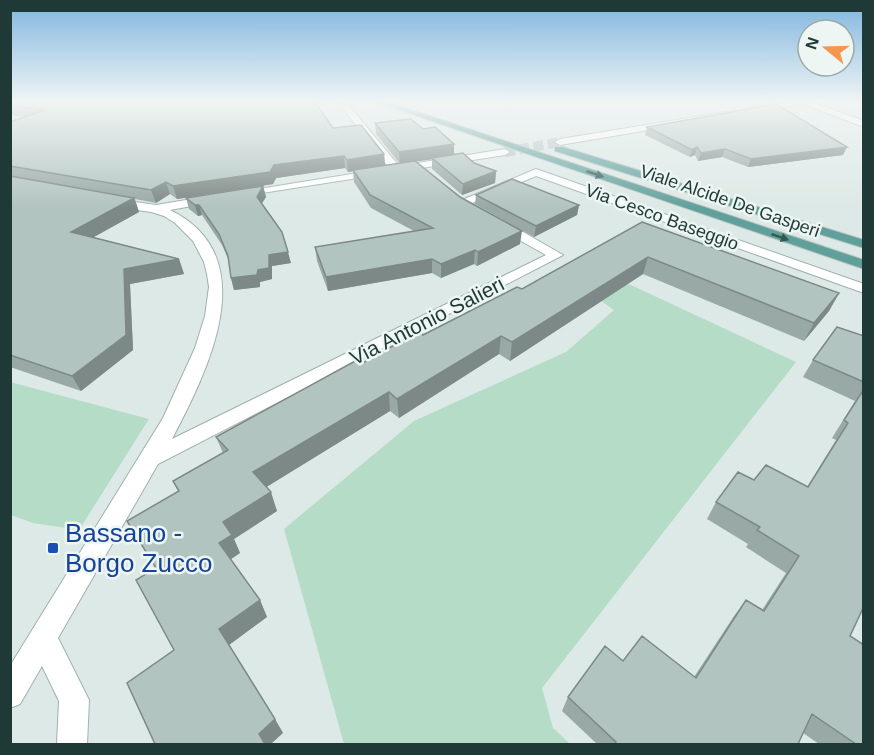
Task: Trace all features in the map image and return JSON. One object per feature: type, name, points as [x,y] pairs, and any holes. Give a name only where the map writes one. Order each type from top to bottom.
[{"type":"main road","name":"Viale Alcide De Gasperi","points":[[485,137],[864,265]]},
{"type":"main road","name":"Viale Alcide De Gasperi","points":[[523,137],[864,244]]},
{"type":"street","points":[[370,137],[396,169]]},
{"type":"street","points":[[560,141],[583,137]]},
{"type":"street","points":[[156,209],[506,153]]},
{"type":"street","points":[[419,166],[433,184]]},
{"type":"street","name":"Via Cesco Baseggio","points":[[457,200],[537,172],[864,289]]},
{"type":"street","points":[[10,694],[149,459],[192,378],[210,327],[216,286],[208,255],[192,231],[171,215],[156,209],[99,200]]},
{"type":"street","name":"Via Antonio Salieri","points":[[149,459],[556,255],[457,200]]},
{"type":"street","points":[[43,638],[74,700],[72,744]]},
{"type":"green space","points":[[590,266],[796,362],[542,688],[553,728],[570,744],[344,744],[284,529],[414,421],[566,352],[614,310],[570,279]]},
{"type":"green space","points":[[10,382],[149,419],[79,530],[33,523],[11,515]]},
{"type":"building","points":[[10,137],[371,137],[384,154],[347,160],[344,156],[274,165],[270,172],[173,186],[166,182],[151,190],[10,166]]},
{"type":"building","points":[[387,137],[446,137],[454,144],[399,152]]},
{"type":"building","points":[[667,137],[831,137],[847,147],[751,159],[725,149],[701,153],[697,147],[692,150]]},
{"type":"building","points":[[463,153],[474,163],[496,171],[463,184],[432,158]]},
{"type":"building","points":[[415,161],[460,197],[522,231],[478,252],[475,250],[441,264],[432,259],[326,277],[315,247],[433,228],[370,195],[353,170]]},
{"type":"building","points":[[10,176],[134,198],[71,232],[179,259],[124,269],[126,335],[72,376],[10,355]]},
{"type":"building","points":[[512,179],[579,205],[536,226],[476,195]]},
{"type":"building","points":[[263,186],[257,197],[282,232],[288,252],[269,255],[269,268],[258,270],[257,275],[231,278],[228,256],[219,234],[199,205],[195,205],[186,198]]},
{"type":"building","points":[[642,222],[839,293],[814,323],[648,257],[512,342],[501,336],[397,399],[389,392],[253,472],[271,492],[223,522],[232,535],[219,543],[260,600],[219,629],[275,719],[259,734],[265,744],[155,744],[127,683],[174,650],[136,580],[156,568],[127,521],[179,491],[173,481],[228,450],[216,437],[357,360],[361,364],[419,331],[423,335],[517,287],[522,289]]},
{"type":"building","points":[[837,327],[864,336],[864,382],[813,360]]},
{"type":"building","points":[[864,389],[864,606],[850,636],[864,645],[864,744],[856,744],[812,714],[798,744],[615,744],[616,742],[568,697],[605,646],[623,661],[642,636],[696,678],[746,600],[764,611],[799,556],[757,530],[760,527],[716,502],[738,472],[754,480],[766,465],[808,487],[848,423],[844,420]]},
{"type":"tunnel","points":[[505,152],[560,142]]},
{"type":"place","name":"Bassano - Borgo Zucco","points":[[53,548]]}]
